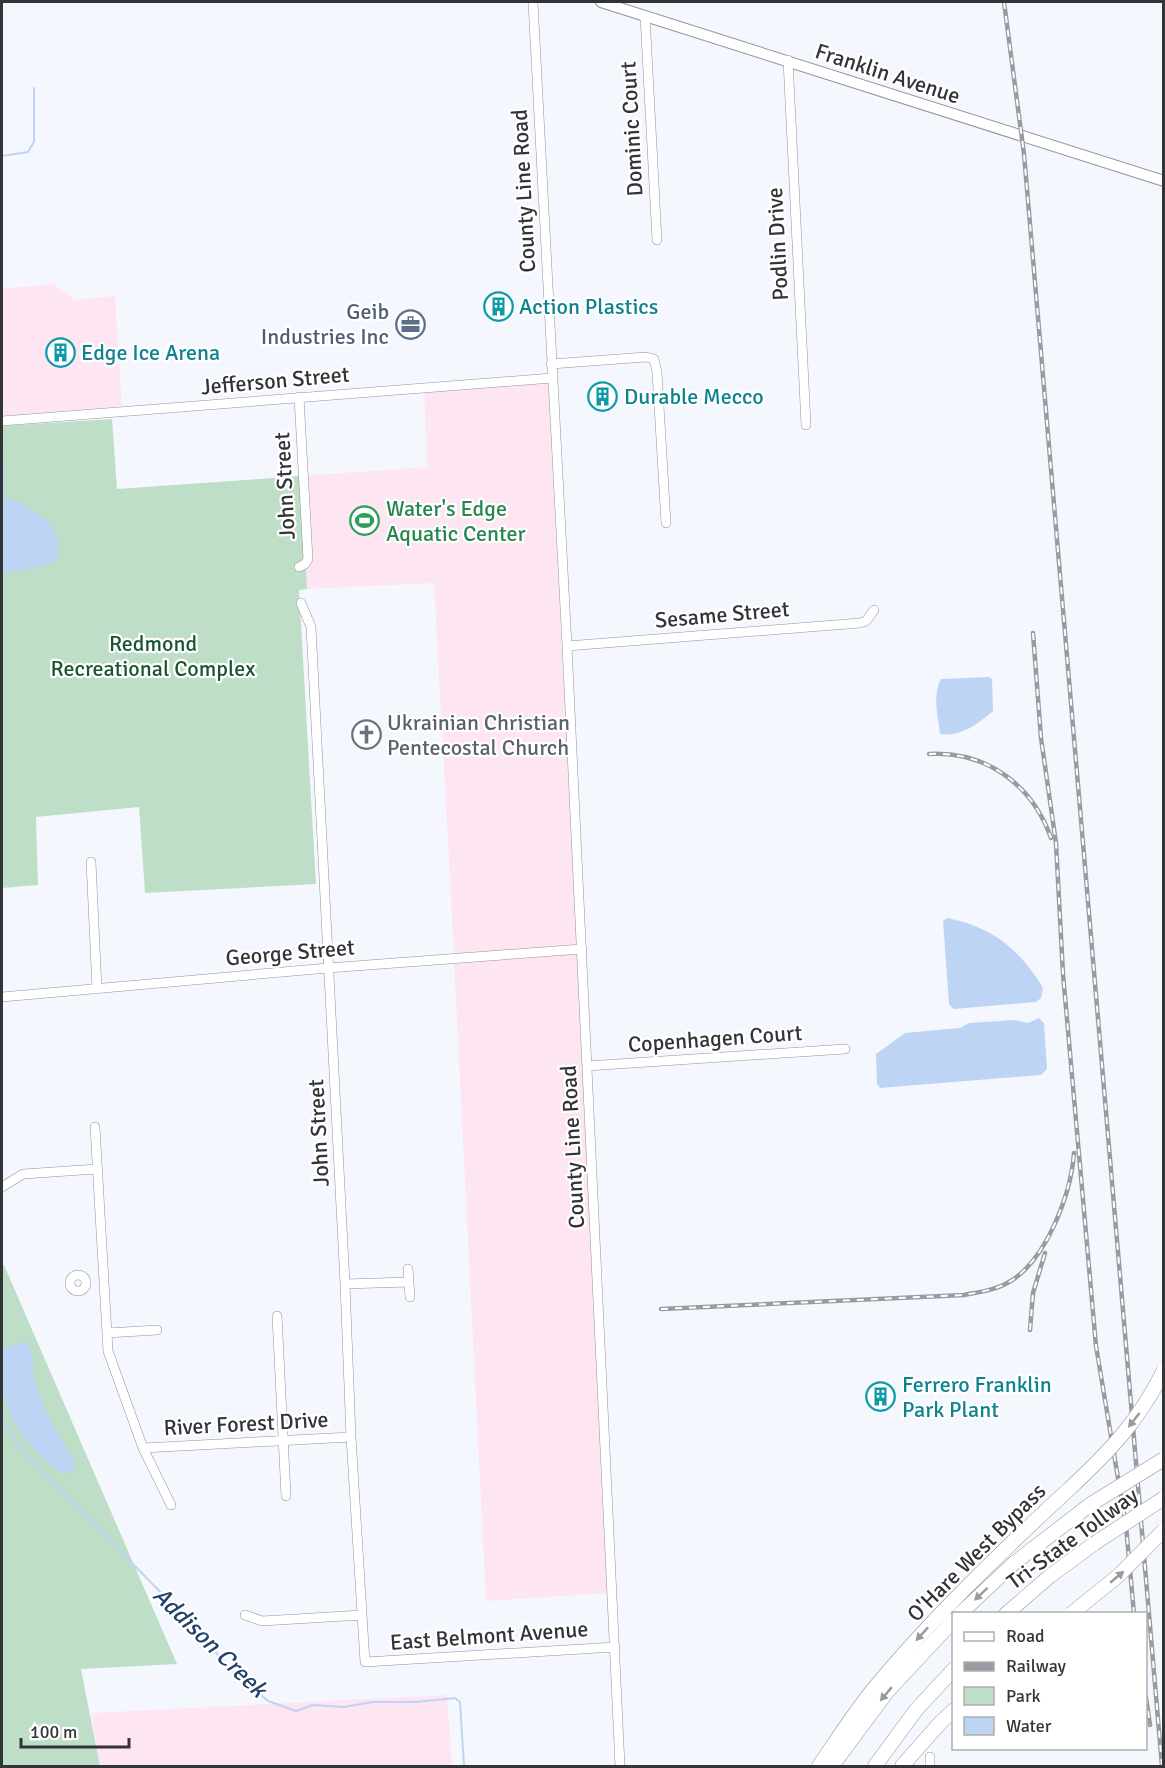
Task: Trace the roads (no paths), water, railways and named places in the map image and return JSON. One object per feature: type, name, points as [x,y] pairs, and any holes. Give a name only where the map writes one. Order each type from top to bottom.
[{"type":"highway","name":"O'Hare West Bypass","points":[[819,1767],[870,1694],[900,1657],[977,1575],[1106,1455],[1138,1416],[1164,1370]]},
{"type":"highway","name":"Tri-State Tollway","points":[[962,1612],[1013,1564],[1091,1504],[1164,1459]]},
{"type":"highway","name":"Tri-State Tollway","points":[[1008,1612],[1050,1576],[1095,1543],[1164,1498]]},
{"type":"highway","points":[[1073,1612],[1118,1576],[1164,1530]]},
{"type":"highway","points":[[831,1767],[887,1692],[952,1622]]},
{"type":"highway","points":[[875,1767],[916,1710],[952,1671]]},
{"type":"highway","points":[[902,1767],[952,1712]]},
{"type":"main road","name":"Franklin Avenue","points":[[601,2],[1164,181]]},
{"type":"street","name":"County Line Road","points":[[533,2],[582,949],[620,1767]]},
{"type":"street","name":"Dominic Court","points":[[645,16],[657,240]]},
{"type":"street","name":"Podlin Drive","points":[[788,60],[807,425]]},
{"type":"street","points":[[551,364],[646,357],[654,359],[657,372],[666,523]]},
{"type":"street","name":"Jefferson Street","points":[[2,421],[552,378]]},
{"type":"street","name":"John Street","points":[[298,397],[308,559],[299,567]]},
{"type":"street","name":"John Street","points":[[301,603],[311,627],[351,1437],[365,1662]]},
{"type":"street","name":"Sesame Street","points":[[567,646],[860,623],[866,621],[874,610]]},
{"type":"street","points":[[91,862],[97,989]]},
{"type":"street","name":"George Street","points":[[2,997],[328,968],[582,949]]},
{"type":"street","name":"Copenhagen Court","points":[[587,1066],[845,1049]]},
{"type":"street","points":[[95,1127],[108,1351],[143,1448],[171,1505]]},
{"type":"street","points":[[2,1187],[24,1174],[98,1169]]},
{"type":"street","points":[[408,1269],[410,1297]]},
{"type":"street","points":[[86,1282],[104,1281]]},
{"type":"street","points":[[345,1284],[408,1282]]},
{"type":"street","points":[[277,1316],[286,1496]]},
{"type":"street","points":[[107,1333],[157,1330]]},
{"type":"street","name":"River Forest Drive","points":[[143,1448],[351,1437]]},
{"type":"street","points":[[245,1615],[261,1621],[362,1615]]},
{"type":"street","name":"East Belmont Avenue","points":[[365,1662],[615,1647]]},
{"type":"water","points":[[14,499],[48,523],[54,530],[58,549],[56,561],[43,566],[2,573],[2,500]]},
{"type":"water","points":[[989,677],[992,679],[993,711],[975,725],[962,731],[955,734],[940,734],[936,699],[941,679]]},
{"type":"water","points":[[947,918],[978,927],[1014,951],[1025,962],[1043,988],[1041,998],[1036,1002],[954,1009],[949,1004],[943,921]]},
{"type":"water","points":[[1039,1018],[1044,1023],[1047,1069],[1041,1075],[880,1088],[877,1084],[876,1054],[905,1033],[960,1028],[969,1023],[1015,1020],[1028,1023]]},
{"type":"water","points":[[24,1342],[32,1353],[36,1386],[45,1408],[75,1461],[75,1468],[71,1473],[58,1470],[31,1445],[11,1416],[7,1405],[2,1382],[2,1349]]},
{"type":"waterway","points":[[2,156],[28,152],[34,142],[34,88]]},
{"type":"waterway","name":"Addison Creek","points":[[2,442],[4,500],[2,503]]},
{"type":"waterway","name":"Addison Creek","points":[[2,1418],[15,1441],[39,1467],[168,1600],[230,1668],[268,1701],[296,1711],[313,1705],[344,1707],[373,1702],[416,1702],[455,1698],[460,1702],[464,1766]]},
{"type":"railway","points":[[1004,2],[1024,154],[1162,1766]]},
{"type":"railway","points":[[1033,633],[1041,738],[1056,843],[1063,974],[1096,1346],[1126,1526],[1134,1612]]},
{"type":"railway","points":[[929,754],[969,758],[988,765],[1004,775],[1032,802],[1051,838]]},
{"type":"railway","points":[[661,1309],[964,1295],[999,1287],[1022,1272],[1045,1243],[1068,1188],[1074,1153]]},
{"type":"railway","points":[[1030,1330],[1033,1293],[1045,1253]]},
{"type":"railway","points":[[1147,1704],[1150,1725]]},
{"type":"place","name":"Action Plastics","points":[[498,306]]},
{"type":"place","name":"Geib Industries Inc","points":[[410,324]]},
{"type":"place","name":"Edge Ice Arena","points":[[60,352]]},
{"type":"place","name":"Durable Mecco","points":[[603,396]]},
{"type":"place","name":"Water's Edge Aquatic Center","points":[[365,521]]},
{"type":"place","name":"Ukrainian Christian Pentecostal Church","points":[[366,735]]},
{"type":"place","name":"Ferrero Franklin Park Plant","points":[[881,1397]]},
{"type":"park label","name":"Redmond Recreational Complex","points":[[153,656]]}]
